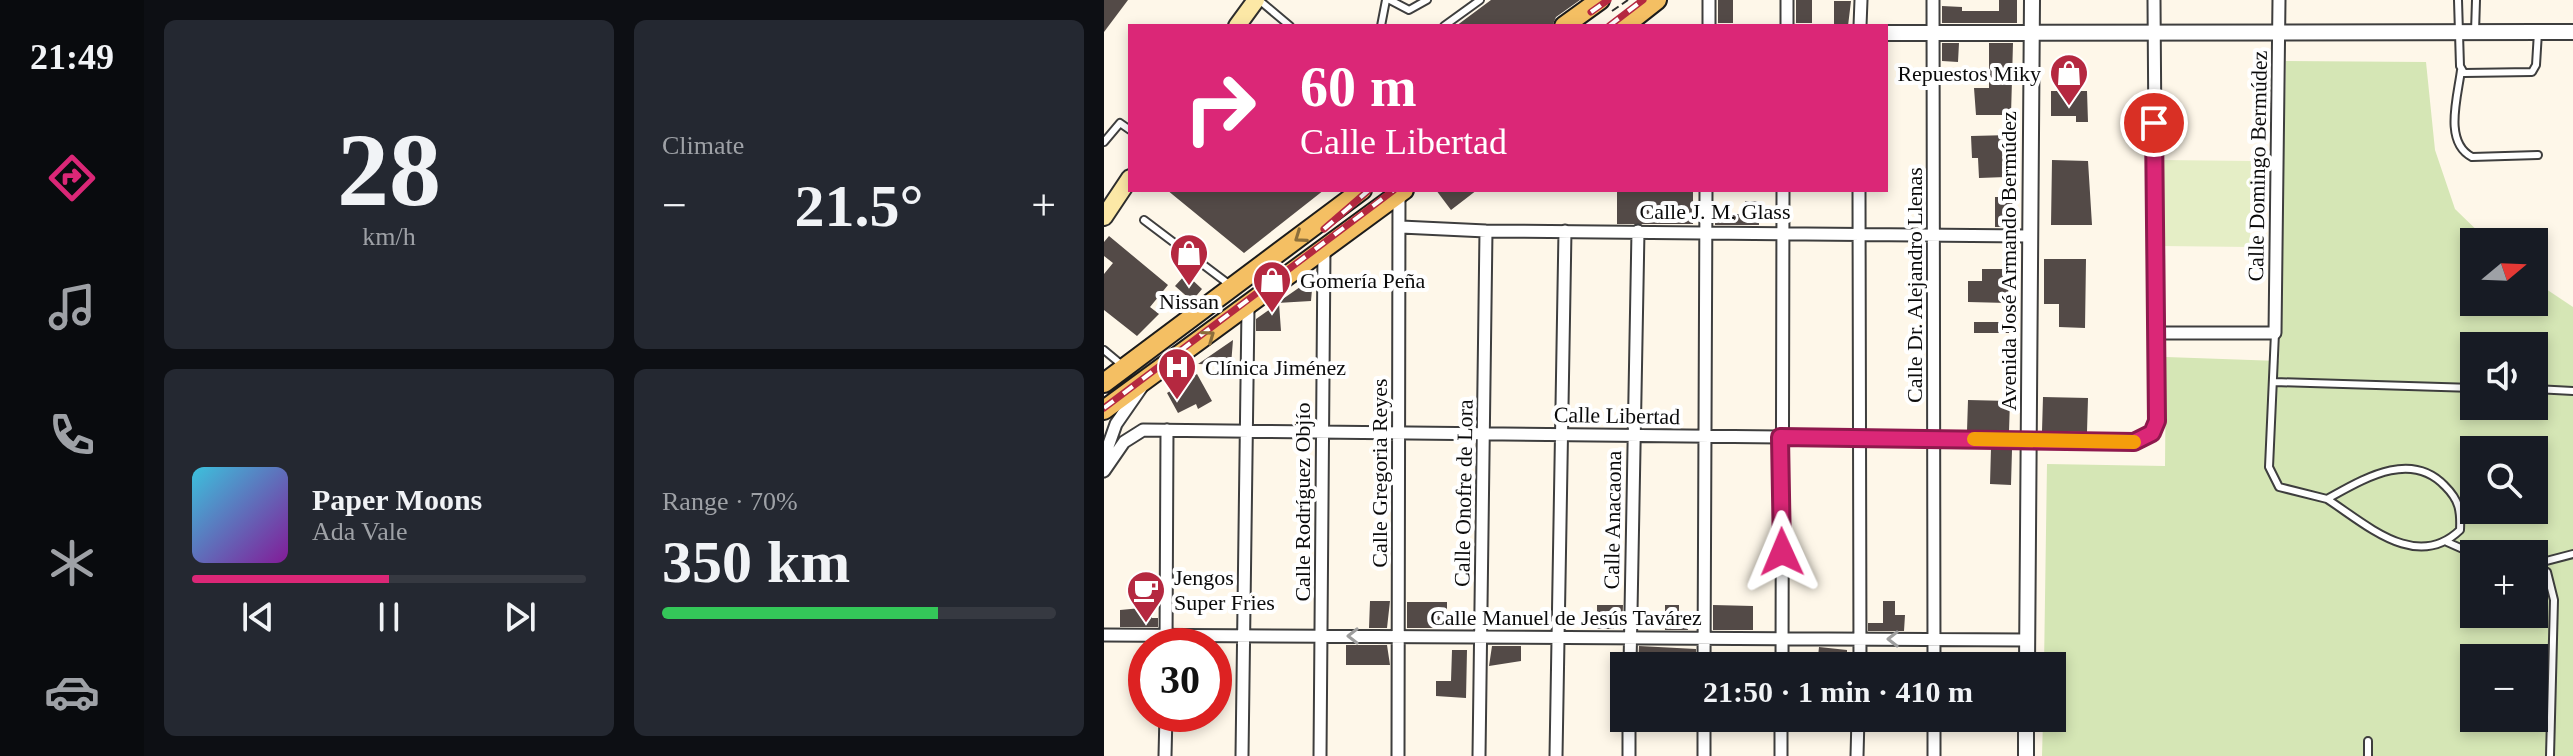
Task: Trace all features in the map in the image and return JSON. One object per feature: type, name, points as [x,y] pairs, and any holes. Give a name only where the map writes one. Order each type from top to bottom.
[{"type":"main road","points":[[1239,24],[1258,0]]},
{"type":"main road","points":[[1627,24],[1657,0]]},
{"type":"main road","points":[[1568,24],[1604,7]]},
{"type":"main road","points":[[1104,217],[1128,181]]},
{"type":"main road","points":[[1104,383],[1230,285],[1359,192]]},
{"type":"main road","points":[[1104,410],[1248,308],[1401,192]]},
{"type":"street","points":[[1709,0],[1709,24]]},
{"type":"street","points":[[1787,0],[1787,24]]},
{"type":"street","points":[[1860,24],[1861,0]]},
{"type":"street","name":"Calle Dr. Alejandro Llenas","points":[[1933,0],[1934,652]]},
{"type":"street","name":"Avenida José Armando Bermúdez","points":[[2027,652],[2032,0]]},
{"type":"street","points":[[2154,0],[2158,333],[2275,333]]},
{"type":"street","name":"Calle Domingo Bermúdez","points":[[2275,333],[2279,0]]},
{"type":"street","points":[[1888,33],[2573,32]]},
{"type":"street","name":"Calle Gregoria Reyes","points":[[1398,756],[1402,192]]},
{"type":"street","points":[[1704,652],[1706,192]]},
{"type":"street","points":[[1782,652],[1780,437],[1783,192]]},
{"type":"street","points":[[1859,192],[1861,652]]},
{"type":"street","name":"Calle J. M. Glass","points":[[1401,227],[1486,231],[1781,231],[2028,236]]},
{"type":"street","name":"Calle Onofre de Lora","points":[[1479,756],[1486,231]]},
{"type":"street","points":[[1556,756],[1559,433],[1565,231]]},
{"type":"street","name":"Calle Anacaona","points":[[1630,652],[1638,231]]},
{"type":"street","name":"Calle Rodríguez Objío","points":[[1320,756],[1324,248]]},
{"type":"street","points":[[1242,756],[1248,308]]},
{"type":"street","name":"Calle Libertad","points":[[1104,471],[1124,442],[1135,433],[1167,430],[1246,434],[1559,433],[2134,442],[2147,437],[2157,421],[2158,333]]},
{"type":"street","points":[[1104,458],[1116,424],[1146,382]]},
{"type":"street","points":[[1166,628],[1167,430]]},
{"type":"street","name":"Calle Manuel de Jesús Tavárez","points":[[1104,635],[1128,637]]},
{"type":"street","name":"Calle Manuel de Jesús Tavárez","points":[[1232,637],[2027,640]]},
{"type":"street","points":[[1165,756],[1166,732]]},
{"type":"street","points":[[1629,732],[1629,756]]},
{"type":"street","points":[[1704,732],[1704,756]]},
{"type":"street","points":[[1781,732],[1781,756]]},
{"type":"street","points":[[1857,756],[1858,732]]},
{"type":"street","points":[[1934,732],[1934,756]]},
{"type":"street","points":[[2026,732],[2026,756]]},
{"type":"lane","points":[[1258,0],[1288,24]]},
{"type":"lane","points":[[1382,24],[1388,0],[1409,10],[1427,0]]},
{"type":"lane","points":[[1447,24],[1480,0]]},
{"type":"lane","points":[[2458,0],[2461,70],[2456,139],[2463,152],[2472,157],[2538,155]]},
{"type":"lane","points":[[2475,32],[2476,0]]},
{"type":"lane","points":[[2461,70],[2474,75],[2532,72],[2536,65],[2538,32]]},
{"type":"lane","points":[[1104,142],[1120,123],[1128,129]]},
{"type":"lane","points":[[1144,220],[1230,285]]},
{"type":"lane","points":[[2275,333],[2269,467],[2274,480],[2287,491],[2327,499],[2381,536],[2402,544],[2424,548],[2447,542],[2460,530],[2461,513],[2457,498],[2431,473],[2409,469],[2381,472],[2327,499]]},
{"type":"lane","points":[[1104,350],[1125,367]]},
{"type":"lane","points":[[2275,382],[2460,388]]},
{"type":"lane","points":[[2548,390],[2573,391]]},
{"type":"lane","points":[[2447,542],[2460,548]]},
{"type":"lane","points":[[2548,560],[2573,554]]},
{"type":"lane","points":[[2548,576],[2554,600],[2550,756]]},
{"type":"lane","points":[[2368,741],[2368,756]]},
{"type":"path","points":[[1604,7],[1628,0]]},
{"type":"green space","points":[[2286,61],[2426,62],[2435,150],[2455,209],[2475,228],[2460,228],[2460,316],[2548,316],[2548,290],[2573,307],[2573,756],[2042,756],[2043,732],[2066,732],[2066,652],[2044,652],[2047,464],[2165,466],[2166,357],[2279,361]]},
{"type":"green space","points":[[2162,160],[2251,161],[2250,247],[2161,246]]},
{"type":"building","points":[[1104,0],[1128,0],[1104,32]]},
{"type":"building","points":[[1491,0],[1580,0],[1556,17],[1553,24],[1459,24]]},
{"type":"building","points":[[1718,0],[1733,0],[1733,23],[1718,23]]},
{"type":"building","points":[[1796,0],[1812,0],[1812,23],[1796,23]]},
{"type":"building","points":[[1999,0],[2017,0],[2017,23],[1942,23],[1942,6],[1962,7],[1962,11],[1999,11]]},
{"type":"building","points":[[1834,1],[1851,1],[1848,24],[1834,24]]},
{"type":"building","points":[[1942,43],[1959,43],[1958,62],[1942,61]]},
{"type":"building","points":[[1989,43],[2013,43],[2011,115],[1976,115],[1974,88],[1989,88]]},
{"type":"building","name":"Repuestos Miky","points":[[2051,91],[2087,91],[2088,122],[2076,122],[2076,116],[2051,116]]},
{"type":"building","points":[[2011,135],[2006,177],[1979,178],[1978,158],[1972,158],[1971,136]]},
{"type":"building","points":[[2052,160],[2088,161],[2092,225],[2051,225]]},
{"type":"building","points":[[1169,192],[1321,192],[1244,253]]},
{"type":"building","points":[[1438,192],[1474,192],[1451,210]]},
{"type":"building","points":[[1617,192],[1693,192],[1693,224],[1617,224]]},
{"type":"building","points":[[1995,197],[2013,197],[2013,227],[1995,227]]},
{"type":"building","points":[[1745,201],[1758,201],[1759,225],[1715,225],[1715,214],[1745,214]]},
{"type":"building","points":[[1109,236],[1168,285],[1150,307],[1159,314],[1137,336],[1104,310],[1104,274],[1113,263],[1104,256],[1104,242]]},
{"type":"building","points":[[2044,259],[2086,259],[2085,328],[2059,327],[2059,304],[2044,304]]},
{"type":"building","points":[[1982,269],[2009,269],[2008,303],[1968,302],[1968,281],[1982,281]]},
{"type":"building","name":"Nissan","points":[[1186,274],[1202,289],[1192,301],[1175,286]]},
{"type":"building","points":[[1313,278],[1311,301],[1277,303]]},
{"type":"building","name":"Gomería Peña","points":[[1279,303],[1281,331],[1256,331],[1256,319]]},
{"type":"building","points":[[1974,322],[2009,322],[2009,333],[1974,333]]},
{"type":"building","points":[[1233,340],[1231,365],[1198,364]]},
{"type":"building","points":[[1197,374],[1212,401],[1198,409],[1196,404],[1178,413],[1167,393]]},
{"type":"building","points":[[2043,397],[2088,398],[2087,432],[2042,431]]},
{"type":"building","points":[[1968,400],[2010,401],[2009,431],[1967,431]]},
{"type":"building","points":[[1991,448],[2012,450],[2011,485],[1990,484]]},
{"type":"building","points":[[1370,601],[1390,601],[1387,628],[1369,628]]},
{"type":"building","points":[[1883,601],[1895,601],[1895,615],[1905,615],[1904,631],[1868,631],[1868,623],[1883,623]]},
{"type":"building","points":[[1407,602],[1447,602],[1447,628],[1407,628]]},
{"type":"building","points":[[1597,605],[1623,605],[1622,629],[1597,629]]},
{"type":"building","points":[[1665,605],[1679,605],[1679,618],[1687,618],[1688,630],[1665,630]]},
{"type":"building","points":[[1713,605],[1753,606],[1753,630],[1713,630]]},
{"type":"building","points":[[1152,607],[1152,618],[1158,618],[1158,627],[1120,627],[1120,610]]},
{"type":"building","points":[[1346,645],[1387,645],[1390,665],[1346,665]]},
{"type":"building","points":[[1492,646],[1521,646],[1521,661],[1489,666]]},
{"type":"building","points":[[1639,646],[1696,649],[1696,652],[1639,652]]},
{"type":"building","points":[[1819,647],[1847,650],[1847,652],[1818,652]]},
{"type":"building","points":[[1452,650],[1467,650],[1466,698],[1436,696],[1436,681],[1451,681]]},
{"type":"railway","points":[[1591,12],[1608,0]]},
{"type":"railway","points":[[1612,24],[1643,0]]},
{"type":"railway","points":[[1324,229],[1367,192]]},
{"type":"railway","points":[[1104,408],[1391,192]]},
{"type":"slow traffic","points":[[1974,439],[2134,442]]},
{"type":"place","name":"Repuestos Miky","points":[[2069,107]]},
{"type":"place","name":"Nissan","points":[[1189,287]]},
{"type":"place","name":"Gomería Peña","points":[[1272,314]]},
{"type":"place","name":"Clínica Jiménez","points":[[1177,401]]},
{"type":"place","name":"Jengos Super Fries","points":[[1146,624]]},
{"type":"route","points":[[1782,552],[1780,437],[2134,442],[2152,433],[2157,421],[2158,333],[2154,123]]}]
